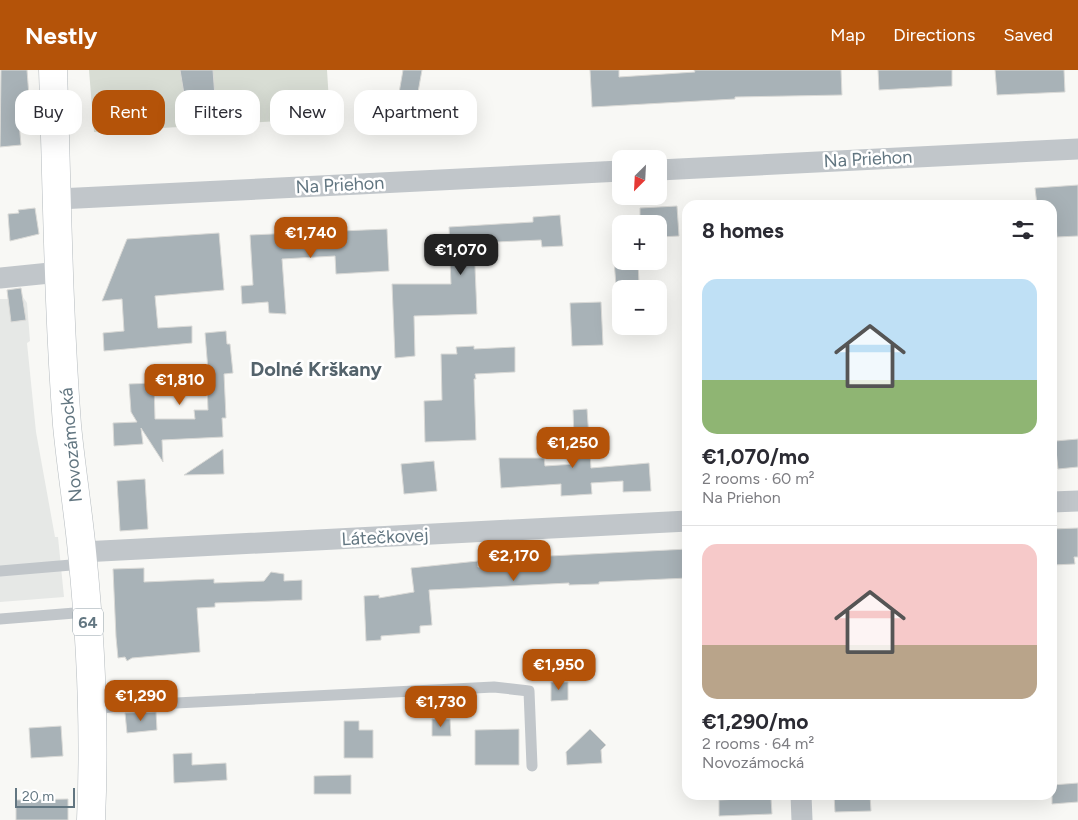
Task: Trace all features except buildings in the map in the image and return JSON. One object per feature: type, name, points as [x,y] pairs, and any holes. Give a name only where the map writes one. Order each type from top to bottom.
[{"type":"main road","name":"Novozámocká","points":[[53,70],[60,272],[68,425],[87,612],[93,767],[91,820]]},
{"type":"street","name":"Na Priehon","points":[[668,170],[1078,149]]},
{"type":"street","name":"Na Priehon","points":[[58,200],[612,172]]},
{"type":"street","points":[[0,278],[60,272]]},
{"type":"street","points":[[1057,502],[1078,501]]},
{"type":"street","name":"Látečkovej","points":[[83,558],[682,522]]},
{"type":"street","points":[[801,800],[802,820]]},
{"type":"lane","points":[[0,571],[83,558]]},
{"type":"lane","points":[[0,619],[87,612]]},
{"type":"lane","points":[[91,710],[116,706],[494,687],[529,691],[532,766]]},
{"type":"shaded area","points":[[89,70],[327,70],[328,90],[270,90],[270,122],[260,122],[260,90],[175,90],[175,127],[165,128],[165,90],[92,90],[92,107]]},
{"type":"shaded area","points":[[23,297],[27,303],[30,341],[27,343],[36,432],[55,537],[58,537],[64,597],[0,602],[0,299],[8,299],[11,322],[26,320]]},
{"type":"district","name":"Dolné Krškany","points":[[316,369]]}]
